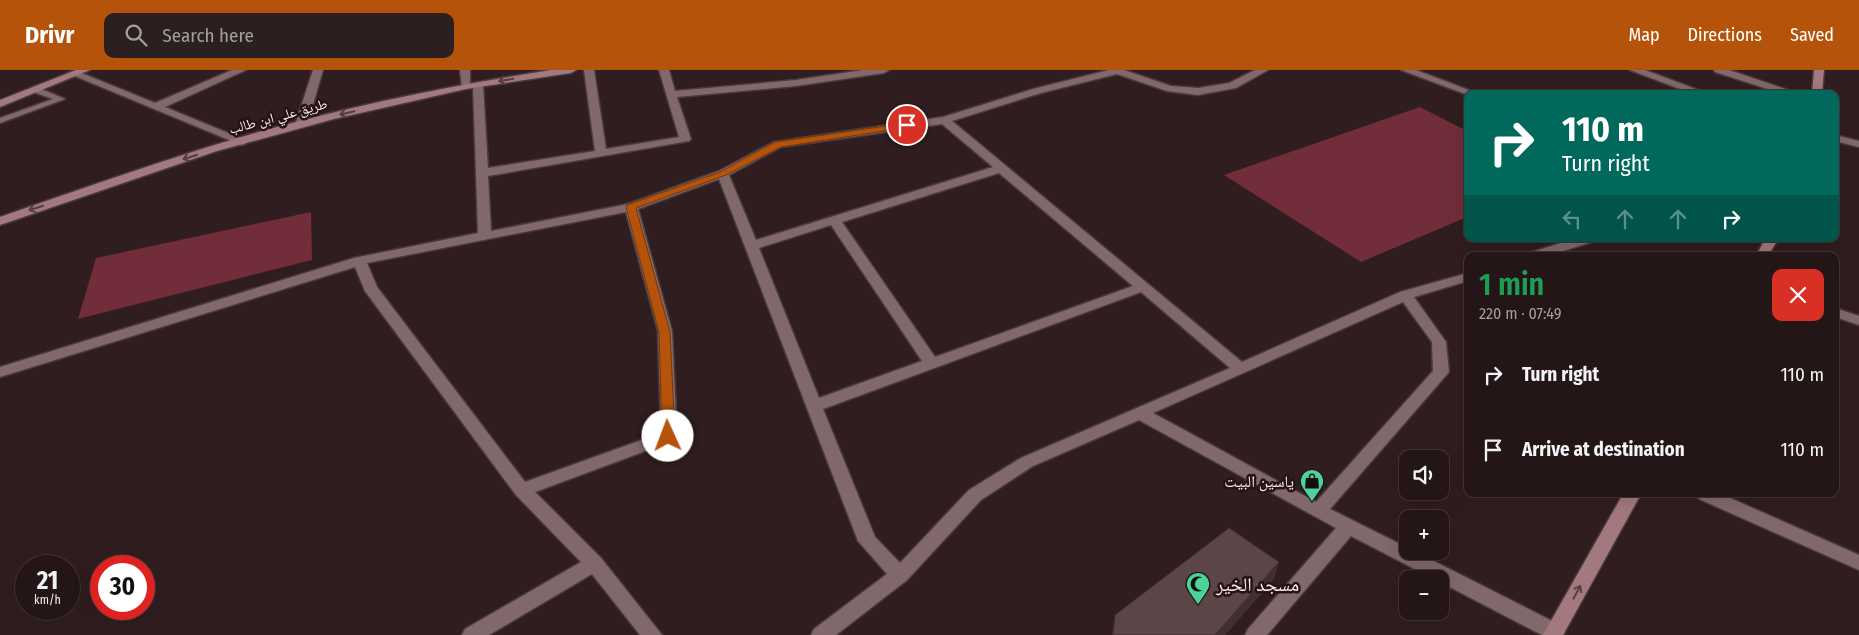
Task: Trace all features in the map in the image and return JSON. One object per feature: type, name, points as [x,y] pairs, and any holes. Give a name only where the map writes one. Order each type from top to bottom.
[{"type":"main road","name":"طريق علي ابن طالب","points":[[0,221],[241,142],[301,125],[472,85],[571,70]]},
{"type":"main road","points":[[1817,90],[1818,70]]},
{"type":"main road","points":[[0,104],[80,72]]},
{"type":"main road","points":[[1554,634],[1630,497]]},
{"type":"street","points":[[155,107],[241,70]]},
{"type":"street","points":[[301,125],[318,70]]},
{"type":"street","points":[[465,70],[472,85],[482,173],[485,235]]},
{"type":"street","points":[[589,70],[600,153]]},
{"type":"street","points":[[482,173],[686,139],[664,70]]},
{"type":"street","points":[[672,94],[796,83],[884,70]]},
{"type":"street","points":[[0,372],[359,261],[630,207],[723,174],[778,144],[944,120],[1037,91],[1116,70],[1170,90],[1194,93],[1229,87],[1263,70]]},
{"type":"street","points":[[1406,70],[1464,90]]},
{"type":"street","points":[[1636,70],[1693,90]]},
{"type":"street","points":[[1719,70],[1782,90]]},
{"type":"street","points":[[80,72],[155,107],[241,142]]},
{"type":"street","points":[[944,120],[1241,369]]},
{"type":"street","points":[[1839,139],[1859,144]]},
{"type":"street","points":[[751,246],[1002,168]]},
{"type":"street","points":[[723,174],[867,541],[900,574]]},
{"type":"street","points":[[522,490],[668,436],[665,332],[630,207]]},
{"type":"street","points":[[834,220],[931,363]]},
{"type":"street","points":[[1546,252],[1578,242]]},
{"type":"street","points":[[359,261],[370,288],[522,490],[594,563],[652,635]]},
{"type":"street","points":[[821,635],[900,574],[975,495],[1027,462],[1405,295],[1464,278]]},
{"type":"street","points":[[814,406],[1142,287]]},
{"type":"street","points":[[1318,511],[1441,372],[1440,342],[1405,295]]},
{"type":"street","points":[[1839,314],[1859,321]]},
{"type":"street","points":[[1140,413],[1318,511],[1554,634]]},
{"type":"street","points":[[1712,497],[1859,563]]},
{"type":"street","points":[[1255,635],[1349,526]]},
{"type":"street","points":[[472,635],[594,563]]},
{"type":"lane","points":[[0,121],[61,99],[36,90]]},
{"type":"shaded area","points":[[1420,107],[1464,129],[1464,218],[1361,262],[1224,175]]},
{"type":"shaded area","points":[[311,212],[312,260],[78,319],[96,258]]},
{"type":"building","name":"مسجد الخير","points":[[1229,528],[1279,562],[1215,635],[1113,635],[1115,615]]},
{"type":"place","name":"ياسين البيت","points":[[1312,502]]},
{"type":"place","name":"مسجد الخير","points":[[1198,605]]},
{"type":"route","points":[[668,436],[665,332],[630,207],[723,174],[778,144],[907,125]]}]
